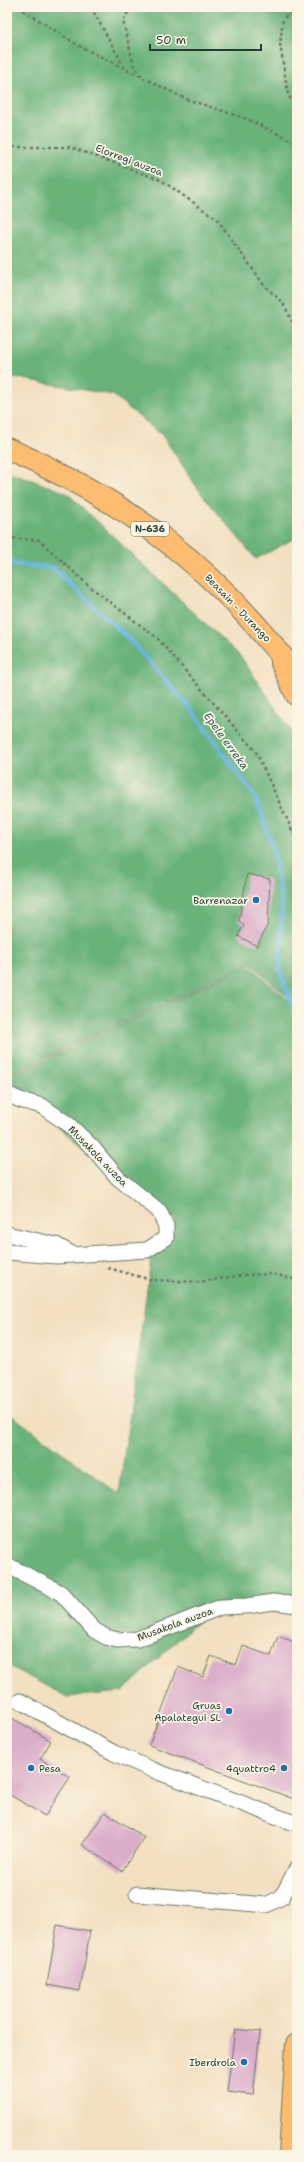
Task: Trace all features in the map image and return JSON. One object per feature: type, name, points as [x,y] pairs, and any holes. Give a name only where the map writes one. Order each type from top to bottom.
[{"type":"main road","name":"Beasain - Durango","points":[[7,449],[69,478],[110,501],[168,541],[221,587],[271,641],[297,676]]},
{"type":"main road","points":[[271,641],[297,667]]},
{"type":"main road","points":[[271,641],[297,695]]},
{"type":"main road","points":[[290,2155],[297,2045]]},
{"type":"street","name":"Musakola auzoa","points":[[7,1094],[20,1100],[42,1106],[69,1125],[92,1147],[118,1178],[159,1211],[166,1226],[166,1238],[148,1250],[57,1256],[7,1252]]},
{"type":"street","points":[[7,1234],[56,1245],[72,1254]]},
{"type":"street","name":"Musakola auzoa","points":[[7,1565],[61,1593],[94,1630],[106,1637],[118,1640],[138,1638],[221,1607],[247,1606],[273,1602],[297,1605]]},
{"type":"street","points":[[20,1701],[114,1753],[153,1770],[297,1824]]},
{"type":"street","points":[[136,1894],[266,1905],[282,1897],[297,1868]]},
{"type":"path","points":[[18,7],[81,47],[186,100],[247,118],[297,143]]},
{"type":"path","points":[[91,7],[124,68]]},
{"type":"path","points":[[131,7],[123,21],[134,66],[142,77]]},
{"type":"path","points":[[295,7],[283,19],[280,44],[288,94],[297,111]]},
{"type":"path","name":"Elorregi auzoa","points":[[7,148],[70,147],[161,180],[217,219],[264,285],[283,303],[297,331]]},
{"type":"path","points":[[7,538],[39,540],[90,586],[157,638],[256,752],[297,841]]},
{"type":"path","points":[[106,1267],[119,1272],[152,1280],[199,1282],[244,1275],[273,1274],[297,1280]]},
{"type":"green space","points":[[7,7],[297,7],[297,537],[256,559],[201,493],[162,435],[113,395],[7,376]]},
{"type":"green space","points":[[7,471],[67,493],[241,657],[297,740],[297,1005],[250,963],[7,1076]]},
{"type":"green space","points":[[249,965],[297,1008],[297,1609],[205,1615],[122,1692],[67,1697],[7,1665],[7,1412],[119,1494],[152,1253],[176,1220],[7,1086],[7,1078]]},
{"type":"building","name":"Barrenazar","points":[[247,874],[270,879],[268,924],[257,946],[238,936],[244,925],[239,921]]},
{"type":"building","name":"Gruas Apalategui SL","points":[[278,1636],[297,1643],[297,1791],[294,1799],[149,1745],[178,1667],[203,1677],[211,1656],[236,1665],[243,1646],[271,1656]]},
{"type":"building","name":"Pesa","points":[[7,1715],[51,1741],[40,1759],[70,1777],[45,1816],[7,1793]]},
{"type":"building","points":[[105,1812],[144,1837],[122,1871],[82,1845]]},
{"type":"building","points":[[57,1925],[90,1931],[80,1991],[47,1985]]},
{"type":"building","name":"Iberdrola","points":[[235,2029],[260,2032],[253,2095],[227,2092]]},
{"type":"waterway","name":"Epele erreka","points":[[7,563],[53,568],[131,641],[192,710],[256,798],[273,848],[282,906],[280,971],[297,1018]]},
{"type":"place","name":"Barrenazar","points":[[256,900]]},
{"type":"place","name":"Gruas Apalategui SL","points":[[229,1711]]},
{"type":"place","name":"Pesa","points":[[31,1768]]},
{"type":"place","name":"4quattro4","points":[[284,1768]]},
{"type":"place","name":"Iberdrola","points":[[244,2062]]}]
